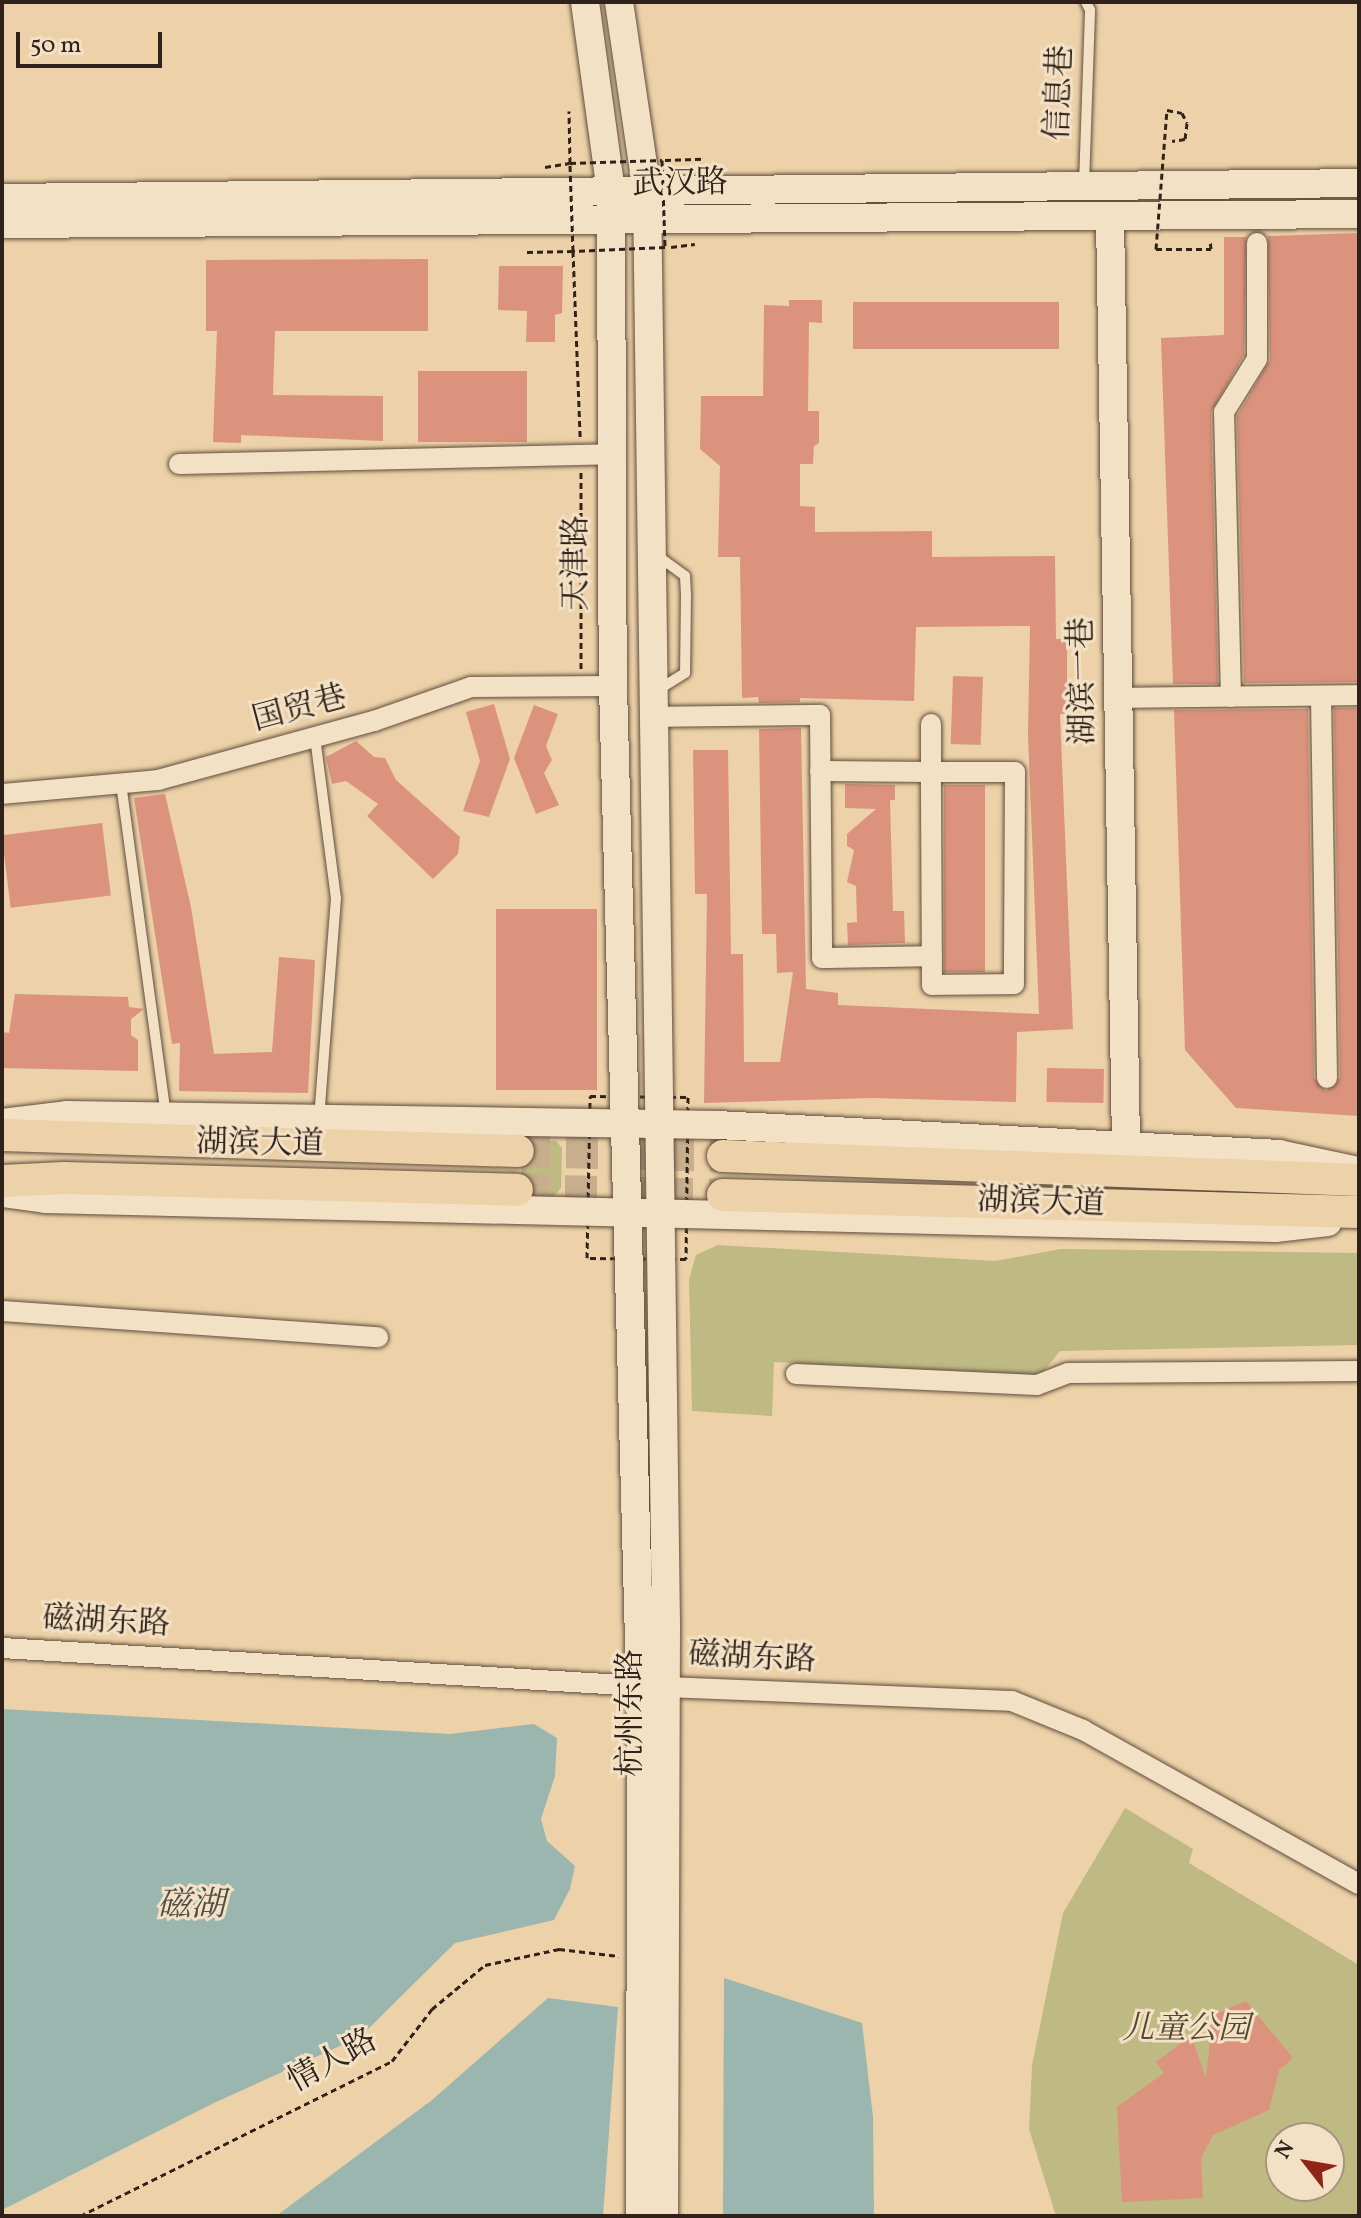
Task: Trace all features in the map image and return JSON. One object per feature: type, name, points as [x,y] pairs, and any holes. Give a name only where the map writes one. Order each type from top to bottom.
[{"type":"main road","name":"天津路","points":[[585,2],[611,207],[613,686],[622,1126]]},
{"type":"main road","points":[[619,2],[647,205],[657,1126]]},
{"type":"main road","name":"武汉路","points":[[2,224],[611,207],[1084,186],[1359,183]]},
{"type":"main road","name":"武汉路","points":[[2,198],[611,207]]},
{"type":"main road","name":"武汉路","points":[[647,205],[1110,218],[1359,214]]},
{"type":"main road","name":"湖滨一巷","points":[[1110,218],[1126,1144]]},
{"type":"main road","points":[[2,1123],[67,1115],[657,1126],[1126,1144],[1279,1154],[1359,1171]]},
{"type":"main road","name":"杭州东路","points":[[622,1126],[651,1686],[664,2216]]},
{"type":"main road","name":"杭州东路","points":[[640,2216],[642,1958],[651,1686],[657,1126]]},
{"type":"main road","name":"湖滨大道","points":[[2,1135],[518,1151]]},
{"type":"main road","name":"湖滨大道","points":[[723,1156],[1359,1180]]},
{"type":"main road","name":"湖滨大道","points":[[2,1181],[64,1178],[517,1190]]},
{"type":"main road","points":[[2,1193],[46,1199],[658,1211],[1275,1228],[1359,1219]]},
{"type":"main road","name":"湖滨大道","points":[[723,1195],[1359,1212]]},
{"type":"street","points":[[1231,697],[1224,412],[1257,359],[1257,243]]},
{"type":"street","points":[[179,464],[612,454]]},
{"type":"street","name":"国贸巷","points":[[2,794],[158,780],[315,737],[471,687],[613,686]]},
{"type":"street","points":[[1118,698],[1359,695]]},
{"type":"street","points":[[1321,696],[1327,1078]]},
{"type":"street","points":[[652,704],[820,715],[822,958],[932,956]]},
{"type":"street","points":[[820,771],[931,772],[1015,772],[1014,984],[932,985],[931,772],[931,724]]},
{"type":"street","points":[[2,1311],[378,1337]]},
{"type":"street","points":[[796,1374],[1037,1385],[1068,1373],[1359,1371]]},
{"type":"street","name":"磁湖东路","points":[[2,1648],[651,1686],[1012,1701],[1083,1730],[1359,1884]]},
{"type":"lane","name":"信息巷","points":[[1084,186],[1090,10],[1086,2]]},
{"type":"lane","points":[[315,737],[336,898],[319,1121]]},
{"type":"lane","points":[[121,782],[167,1117]]},
{"type":"path","points":[[1172,141],[1185,139],[1187,123],[1182,113],[1167,110],[1156,249],[1211,249],[1211,240],[1198,240]]},
{"type":"path","points":[[569,111],[581,457],[581,686]]},
{"type":"path","points":[[661,146],[666,262]]},
{"type":"path","points":[[540,167],[570,163],[703,159]]},
{"type":"path","points":[[527,252],[702,243]]},
{"type":"path","name":"情人路","points":[[80,2216],[392,2061],[432,2009],[485,1965],[559,1949],[642,1958]]},
{"type":"green space","points":[[523,1140],[556,1141],[562,1148],[561,1188],[552,1198],[520,1198]]},
{"type":"green space","points":[[718,1245],[995,1261],[1061,1249],[1359,1253],[1359,1345],[1060,1351],[1040,1376],[774,1362],[772,1416],[692,1411],[689,1279],[696,1255]]},
{"type":"green space","name":"儿童公园","points":[[1125,1808],[1193,1849],[1189,1863],[1359,1965],[1359,2216],[1056,2216],[1029,2129],[1032,2065],[1063,1913]]},
{"type":"water","name":"磁湖","points":[[2,1709],[450,1734],[534,1724],[557,1738],[555,1776],[541,1819],[547,1841],[575,1866],[570,1889],[554,1920],[455,1943],[360,2037],[216,2102],[2,2210]]},
{"type":"water","points":[[724,1978],[862,2023],[873,2117],[874,2216],[723,2216]]},
{"type":"water","points":[[548,1998],[618,2007],[603,2216],[276,2216],[432,2100]]},
{"type":"building","points":[[1359,233],[1359,682],[1244,683],[1237,416],[1270,360],[1268,236]]},
{"type":"building","points":[[1224,237],[1246,237],[1244,355],[1211,412],[1218,684],[1173,684],[1161,338],[1224,335]]},
{"type":"building","points":[[428,259],[428,331],[275,331],[273,395],[383,396],[383,441],[241,435],[241,443],[213,442],[217,331],[206,331],[206,260]]},
{"type":"building","points":[[499,266],[563,266],[562,313],[555,315],[555,342],[526,342],[527,311],[498,310]]},
{"type":"building","points":[[789,300],[822,300],[822,323],[809,322],[808,411],[819,411],[819,443],[814,446],[813,464],[800,464],[800,506],[815,507],[815,532],[932,531],[932,557],[1055,556],[1056,639],[1067,639],[1067,714],[1060,714],[1073,1029],[1017,1032],[1016,1102],[872,1098],[704,1103],[707,894],[695,894],[693,750],[728,750],[731,954],[743,954],[744,1062],[780,1062],[793,972],[777,973],[776,934],[762,934],[759,729],[801,728],[806,989],[838,993],[838,1005],[1039,1014],[1028,735],[1030,626],[916,627],[914,701],[800,698],[800,702],[759,703],[758,697],[742,698],[740,557],[718,557],[720,466],[700,449],[701,396],[763,396],[764,305],[789,306]]},
{"type":"building","points":[[853,302],[1059,302],[1059,349],[853,349]]},
{"type":"building","points":[[418,371],[527,371],[527,442],[418,442]]},
{"type":"building","points":[[953,676],[983,677],[981,745],[951,744]]},
{"type":"building","points":[[494,704],[510,759],[489,817],[463,811],[480,761],[466,712]]},
{"type":"building","points":[[534,705],[558,714],[546,746],[552,760],[544,773],[559,805],[536,814],[514,758]]},
{"type":"building","points":[[1334,708],[1359,708],[1359,1116],[1236,1108],[1185,1050],[1174,710],[1308,709],[1314,1078],[1326,1091],[1340,1078]]},
{"type":"building","points":[[356,741],[374,757],[385,758],[396,780],[460,837],[458,854],[433,879],[367,816],[378,804],[346,781],[332,784],[326,757]]},
{"type":"building","points":[[845,784],[895,785],[895,800],[890,800],[893,911],[904,911],[905,943],[848,945],[847,923],[857,922],[856,886],[847,882],[854,850],[847,846],[847,834],[876,809],[845,808]]},
{"type":"building","points":[[944,785],[985,785],[985,972],[944,972]]},
{"type":"building","points":[[165,794],[191,907],[214,1054],[272,1052],[279,957],[315,960],[308,1093],[179,1091],[180,1043],[172,1044],[134,798]]},
{"type":"building","points":[[102,823],[111,895],[11,908],[2,835]]},
{"type":"building","points":[[496,909],[597,909],[597,1090],[496,1090]]},
{"type":"building","points":[[15,994],[128,997],[129,1007],[144,1009],[131,1019],[131,1035],[138,1040],[138,1071],[2,1068],[2,1032],[9,1033]]},
{"type":"building","points":[[1047,1068],[1104,1069],[1103,1103],[1046,1102]]},
{"type":"building","points":[[1246,2001],[1293,2058],[1279,2070],[1269,2110],[1213,2135],[1201,2158],[1203,2198],[1122,2202],[1117,2107],[1164,2073],[1156,2062],[1191,2036],[1206,2078],[1213,2015]]},
{"type":"tunnel","points":[[518,1151],[723,1156]]},
{"type":"tunnel","points":[[517,1190],[723,1195]]}]
